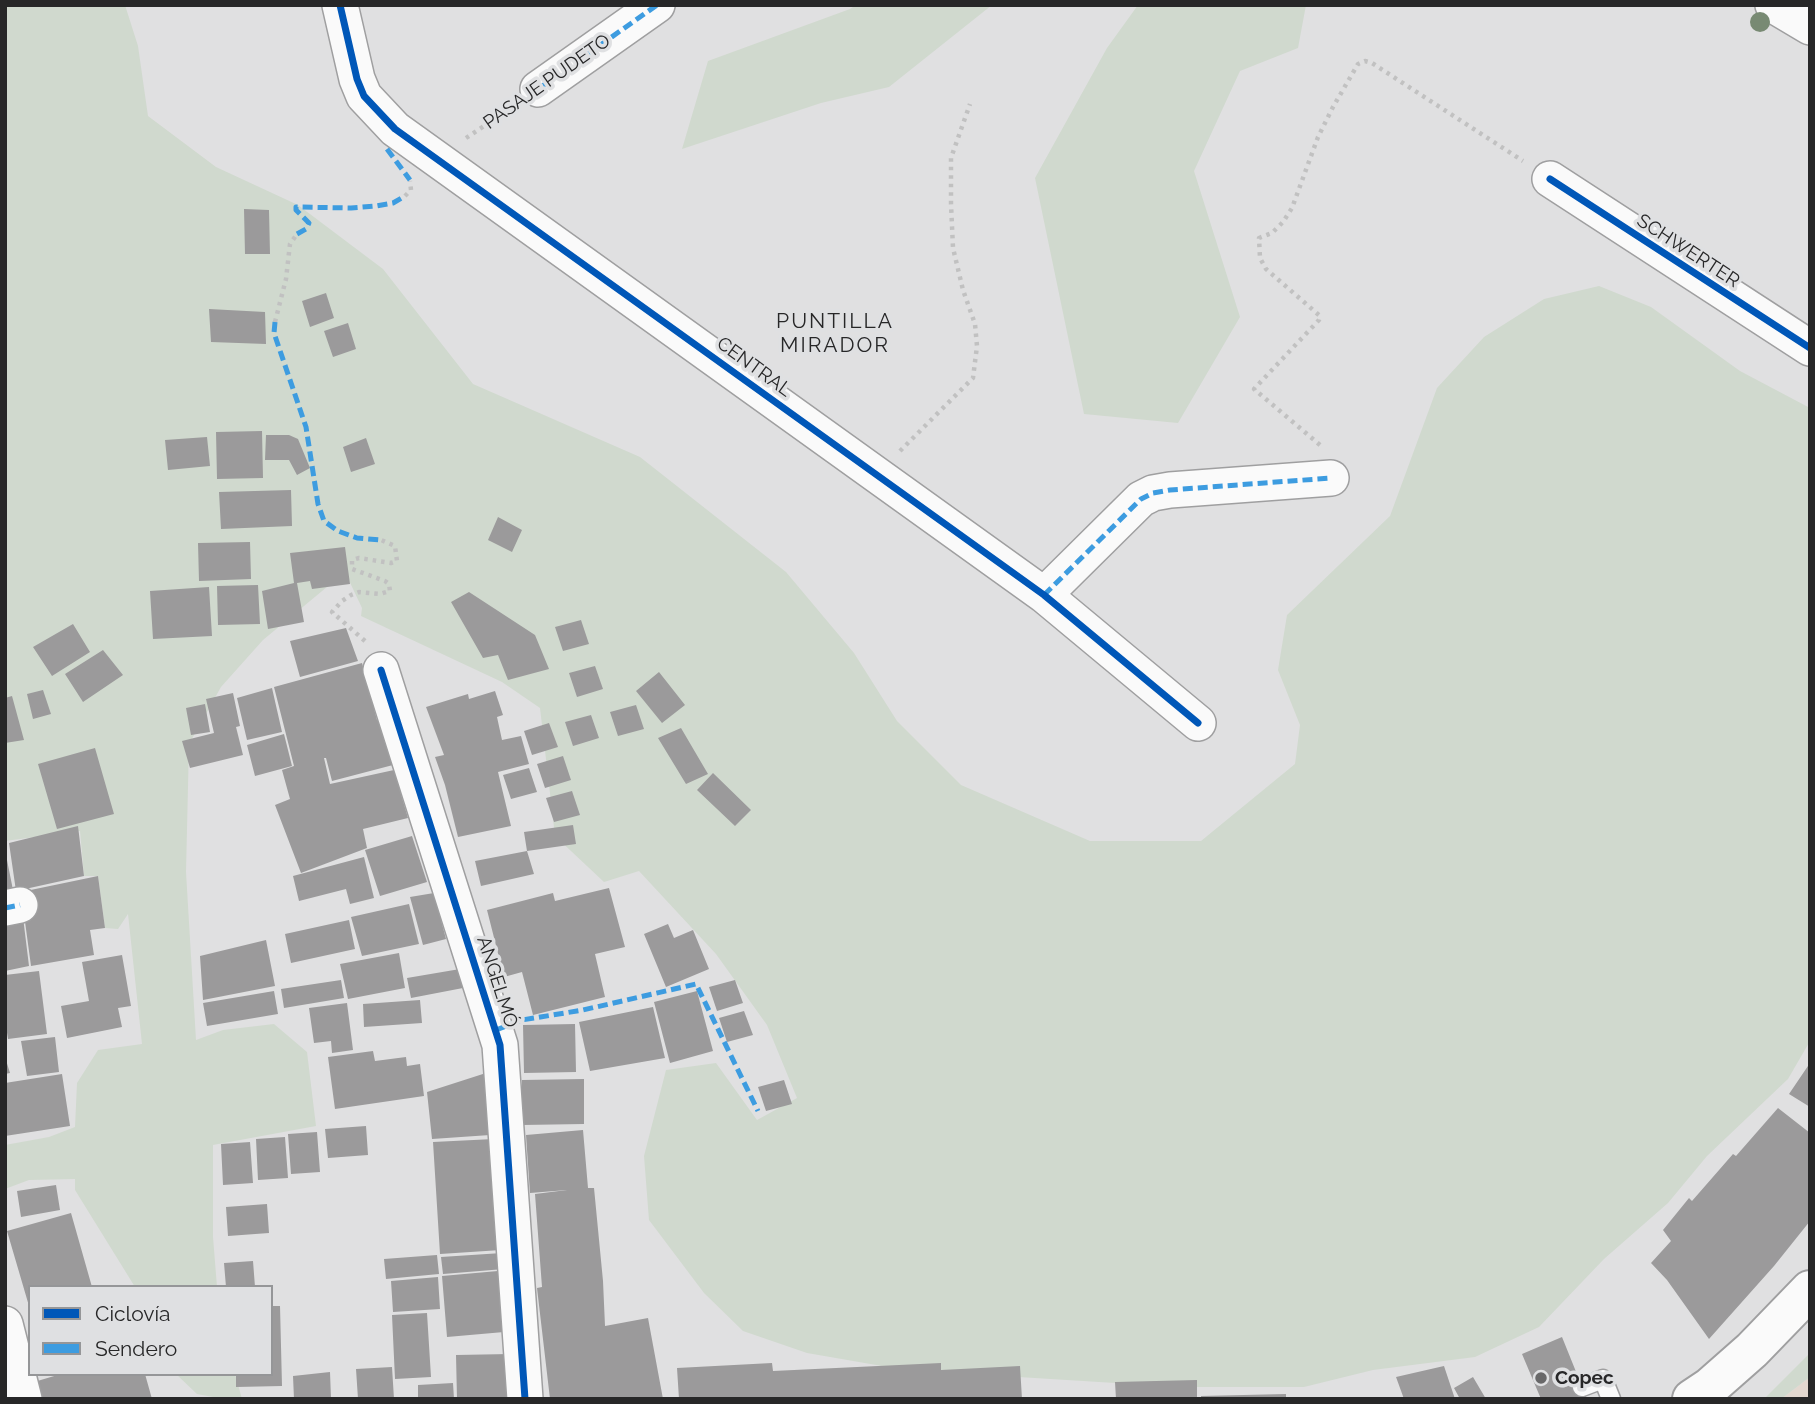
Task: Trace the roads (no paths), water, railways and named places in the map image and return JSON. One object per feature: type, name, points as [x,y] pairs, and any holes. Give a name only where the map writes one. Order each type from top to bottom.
[{"type":"main road","points":[[1692,1399],[1752,1350],[1810,1290]]},
{"type":"street","name":"CENTRAL","points":[[340,5],[357,79],[364,96],[395,129],[1044,595],[1198,723]]},
{"type":"street","name":"PASAJE PUDETO","points":[[538,89],[657,5]]},
{"type":"street","points":[[1773,5],[1810,27]]},
{"type":"street","name":"SCHWERTER","points":[[1550,179],[1810,348]]},
{"type":"street","points":[[1044,595],[1141,499],[1153,493],[1331,478]]},
{"type":"street","name":"ANGELMÓ","points":[[381,670],[500,1045],[525,1399]]},
{"type":"street","points":[[5,1324],[24,1399]]},
{"type":"lane","points":[[1583,1387],[1603,1379],[1611,1399]]},
{"type":"place","name":"Copec","points":[[1541,1378]]},
{"type":"district","name":"PUNTILLA MIRADOR","points":[[835,334]]}]
